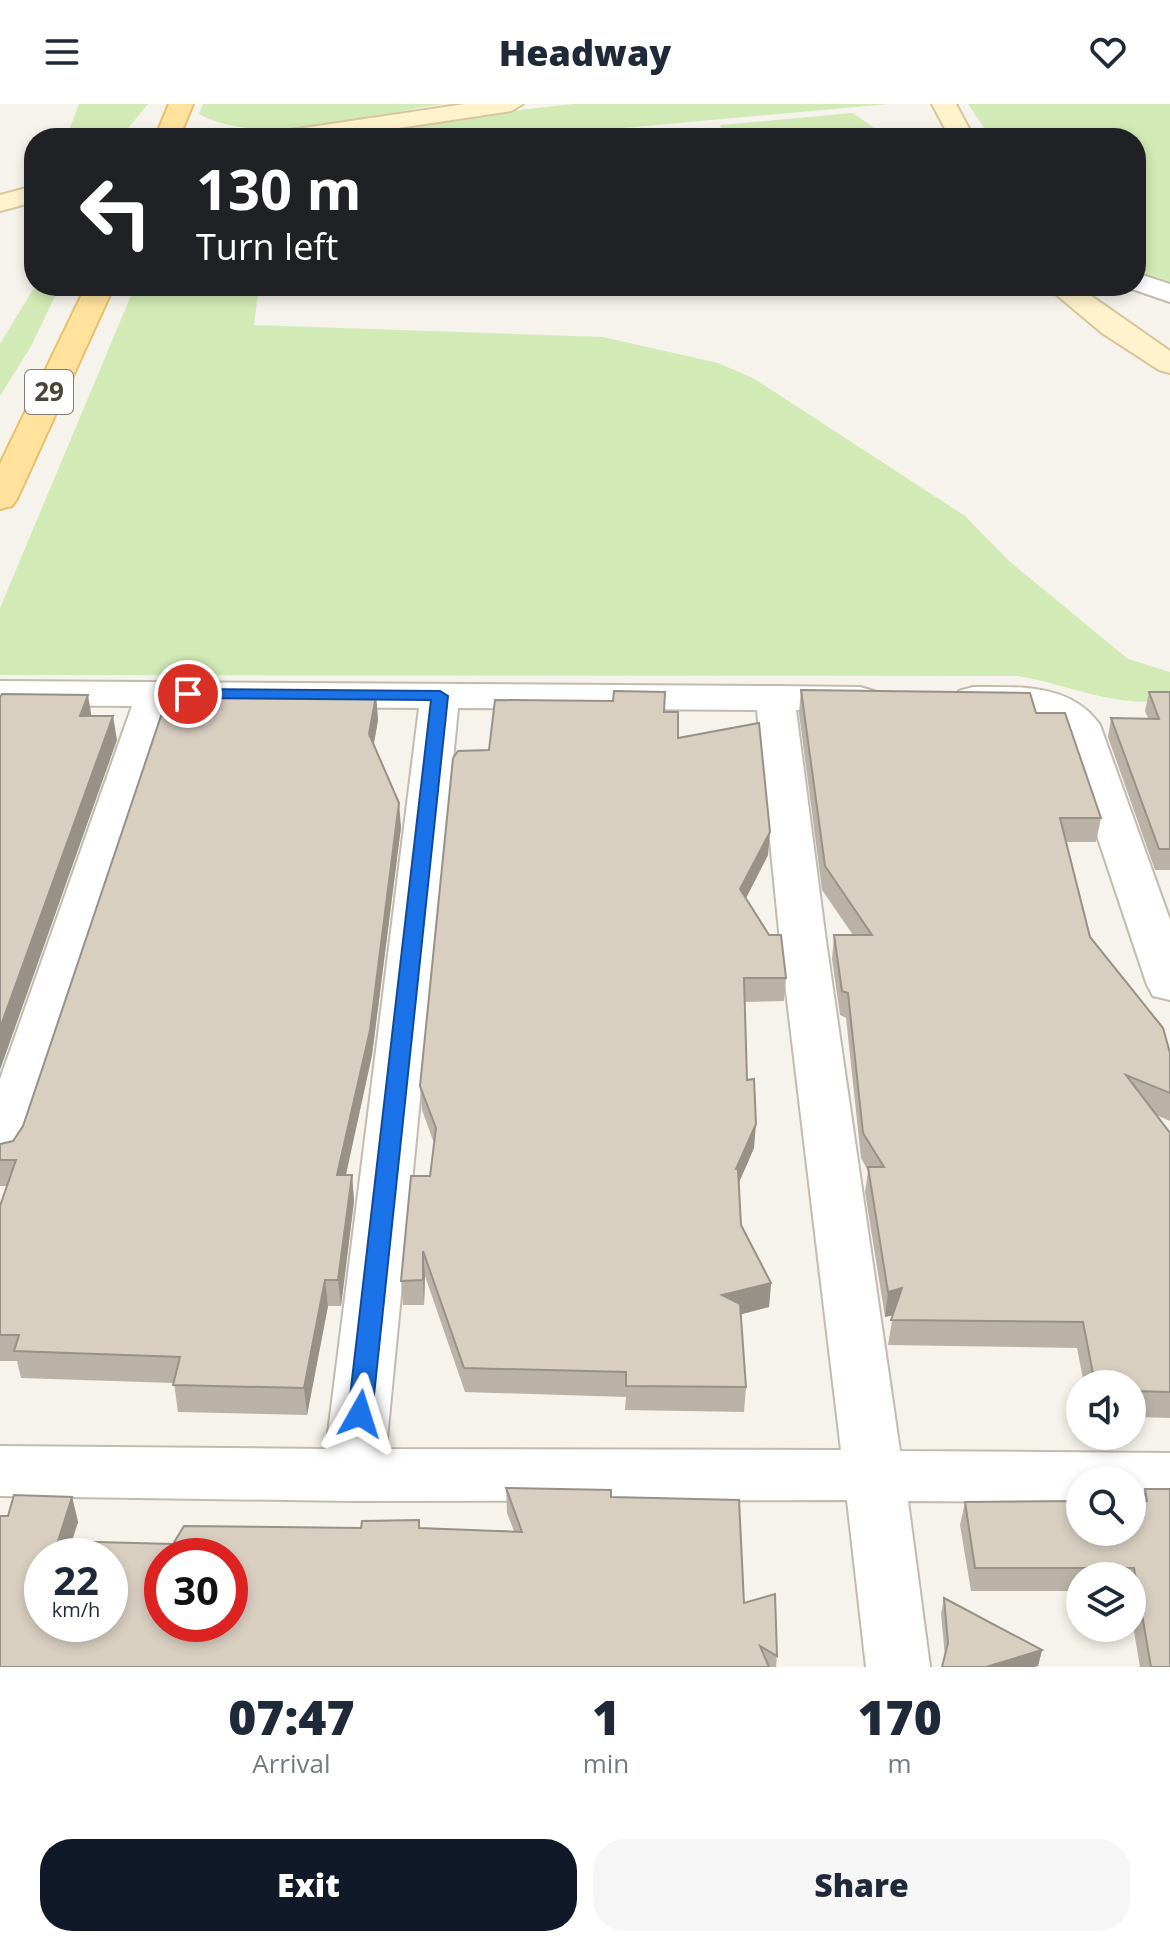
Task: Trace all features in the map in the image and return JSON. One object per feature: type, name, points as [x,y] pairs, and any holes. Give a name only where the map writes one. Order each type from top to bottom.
[{"type":"main road","points":[[171,128],[181,104]]},
{"type":"main road","name":"29","points":[[0,499],[95,296]]},
{"type":"street","points":[[351,128],[511,104]]},
{"type":"street","points":[[944,104],[957,128]]},
{"type":"street","points":[[0,203],[24,197]]},
{"type":"street","points":[[1146,285],[1170,294]]},
{"type":"street","points":[[1073,296],[1112,327],[1170,364]]},
{"type":"street","points":[[0,693],[1038,699],[1080,725],[1154,894],[1170,985]]},
{"type":"street","points":[[0,1151],[156,694]]},
{"type":"street","points":[[353,1476],[440,696]]},
{"type":"street","points":[[775,698],[795,896],[876,1474],[898,1667]]},
{"type":"street","points":[[0,1471],[353,1476],[876,1474],[1170,1478]]},
{"type":"green space","points":[[79,104],[148,104],[128,128],[70,128]]},
{"type":"green space","points":[[203,104],[443,104],[297,128],[248,128],[225,124],[199,114]]},
{"type":"green space","points":[[573,104],[888,104],[623,128],[389,128]]},
{"type":"green space","points":[[968,104],[1170,104],[1170,288],[1146,280],[1146,128],[984,128]]},
{"type":"green space","points":[[853,113],[874,128],[721,128],[720,125]]},
{"type":"green space","points":[[29,296],[55,296],[31,346],[0,396],[0,344]]},
{"type":"green space","points":[[131,296],[258,296],[254,325],[603,337],[718,363],[753,378],[965,516],[1009,561],[1128,659],[1170,672],[1170,699],[1112,699],[1018,676],[0,675],[0,608]]},
{"type":"building","points":[[208,690],[376,696],[369,734],[399,803],[370,1030],[337,1175],[352,1175],[338,1280],[325,1280],[304,1388],[173,1385],[180,1357],[14,1351],[19,1335],[0,1335],[0,1206],[16,1160],[0,1160],[0,1144],[13,1141],[23,1126],[161,716],[202,709]]},
{"type":"building","points":[[801,690],[1030,693],[1036,713],[1065,713],[1101,818],[1060,818],[1090,937],[1163,1028],[1170,1053],[1170,1093],[1126,1075],[1170,1133],[1170,1392],[1146,1391],[1146,1370],[1092,1370],[1083,1322],[891,1320],[902,1288],[888,1292],[868,1167],[884,1167],[863,1133],[848,993],[842,991],[834,935],[872,935],[825,866]]},
{"type":"building","points":[[614,691],[665,692],[664,712],[678,712],[678,738],[759,723],[770,832],[740,889],[769,935],[781,935],[786,978],[744,978],[747,1080],[754,1079],[756,1124],[736,1169],[741,1225],[771,1283],[722,1295],[740,1304],[746,1387],[626,1386],[626,1372],[464,1368],[423,1251],[423,1280],[401,1281],[411,1176],[430,1176],[436,1128],[420,1086],[453,758],[458,751],[489,750],[495,700],[613,701]]},
{"type":"building","points":[[1149,692],[1170,692],[1170,849],[1159,849],[1111,718],[1159,719]]},
{"type":"building","points":[[2,694],[88,695],[80,716],[113,716],[0,1028],[0,697]]},
{"type":"building","points":[[506,1488],[611,1490],[611,1497],[739,1500],[744,1603],[775,1594],[777,1656],[760,1646],[769,1667],[0,1667],[0,1516],[8,1516],[14,1495],[72,1497],[59,1538],[24,1538],[24,1642],[128,1642],[128,1543],[144,1543],[144,1642],[248,1642],[248,1538],[177,1538],[184,1526],[361,1528],[362,1521],[419,1520],[419,1528],[522,1532]]},
{"type":"building","points":[[1146,1489],[1170,1489],[1170,1667],[1151,1667],[1146,1638],[1146,1562],[1066,1562],[1066,1568],[975,1568],[965,1502],[1066,1501],[1066,1546],[1146,1546]]},
{"type":"building","points":[[944,1598],[1042,1650],[986,1667],[942,1667],[948,1643]]},
{"type":"route","points":[[188,694],[440,696],[360,1414]]}]
